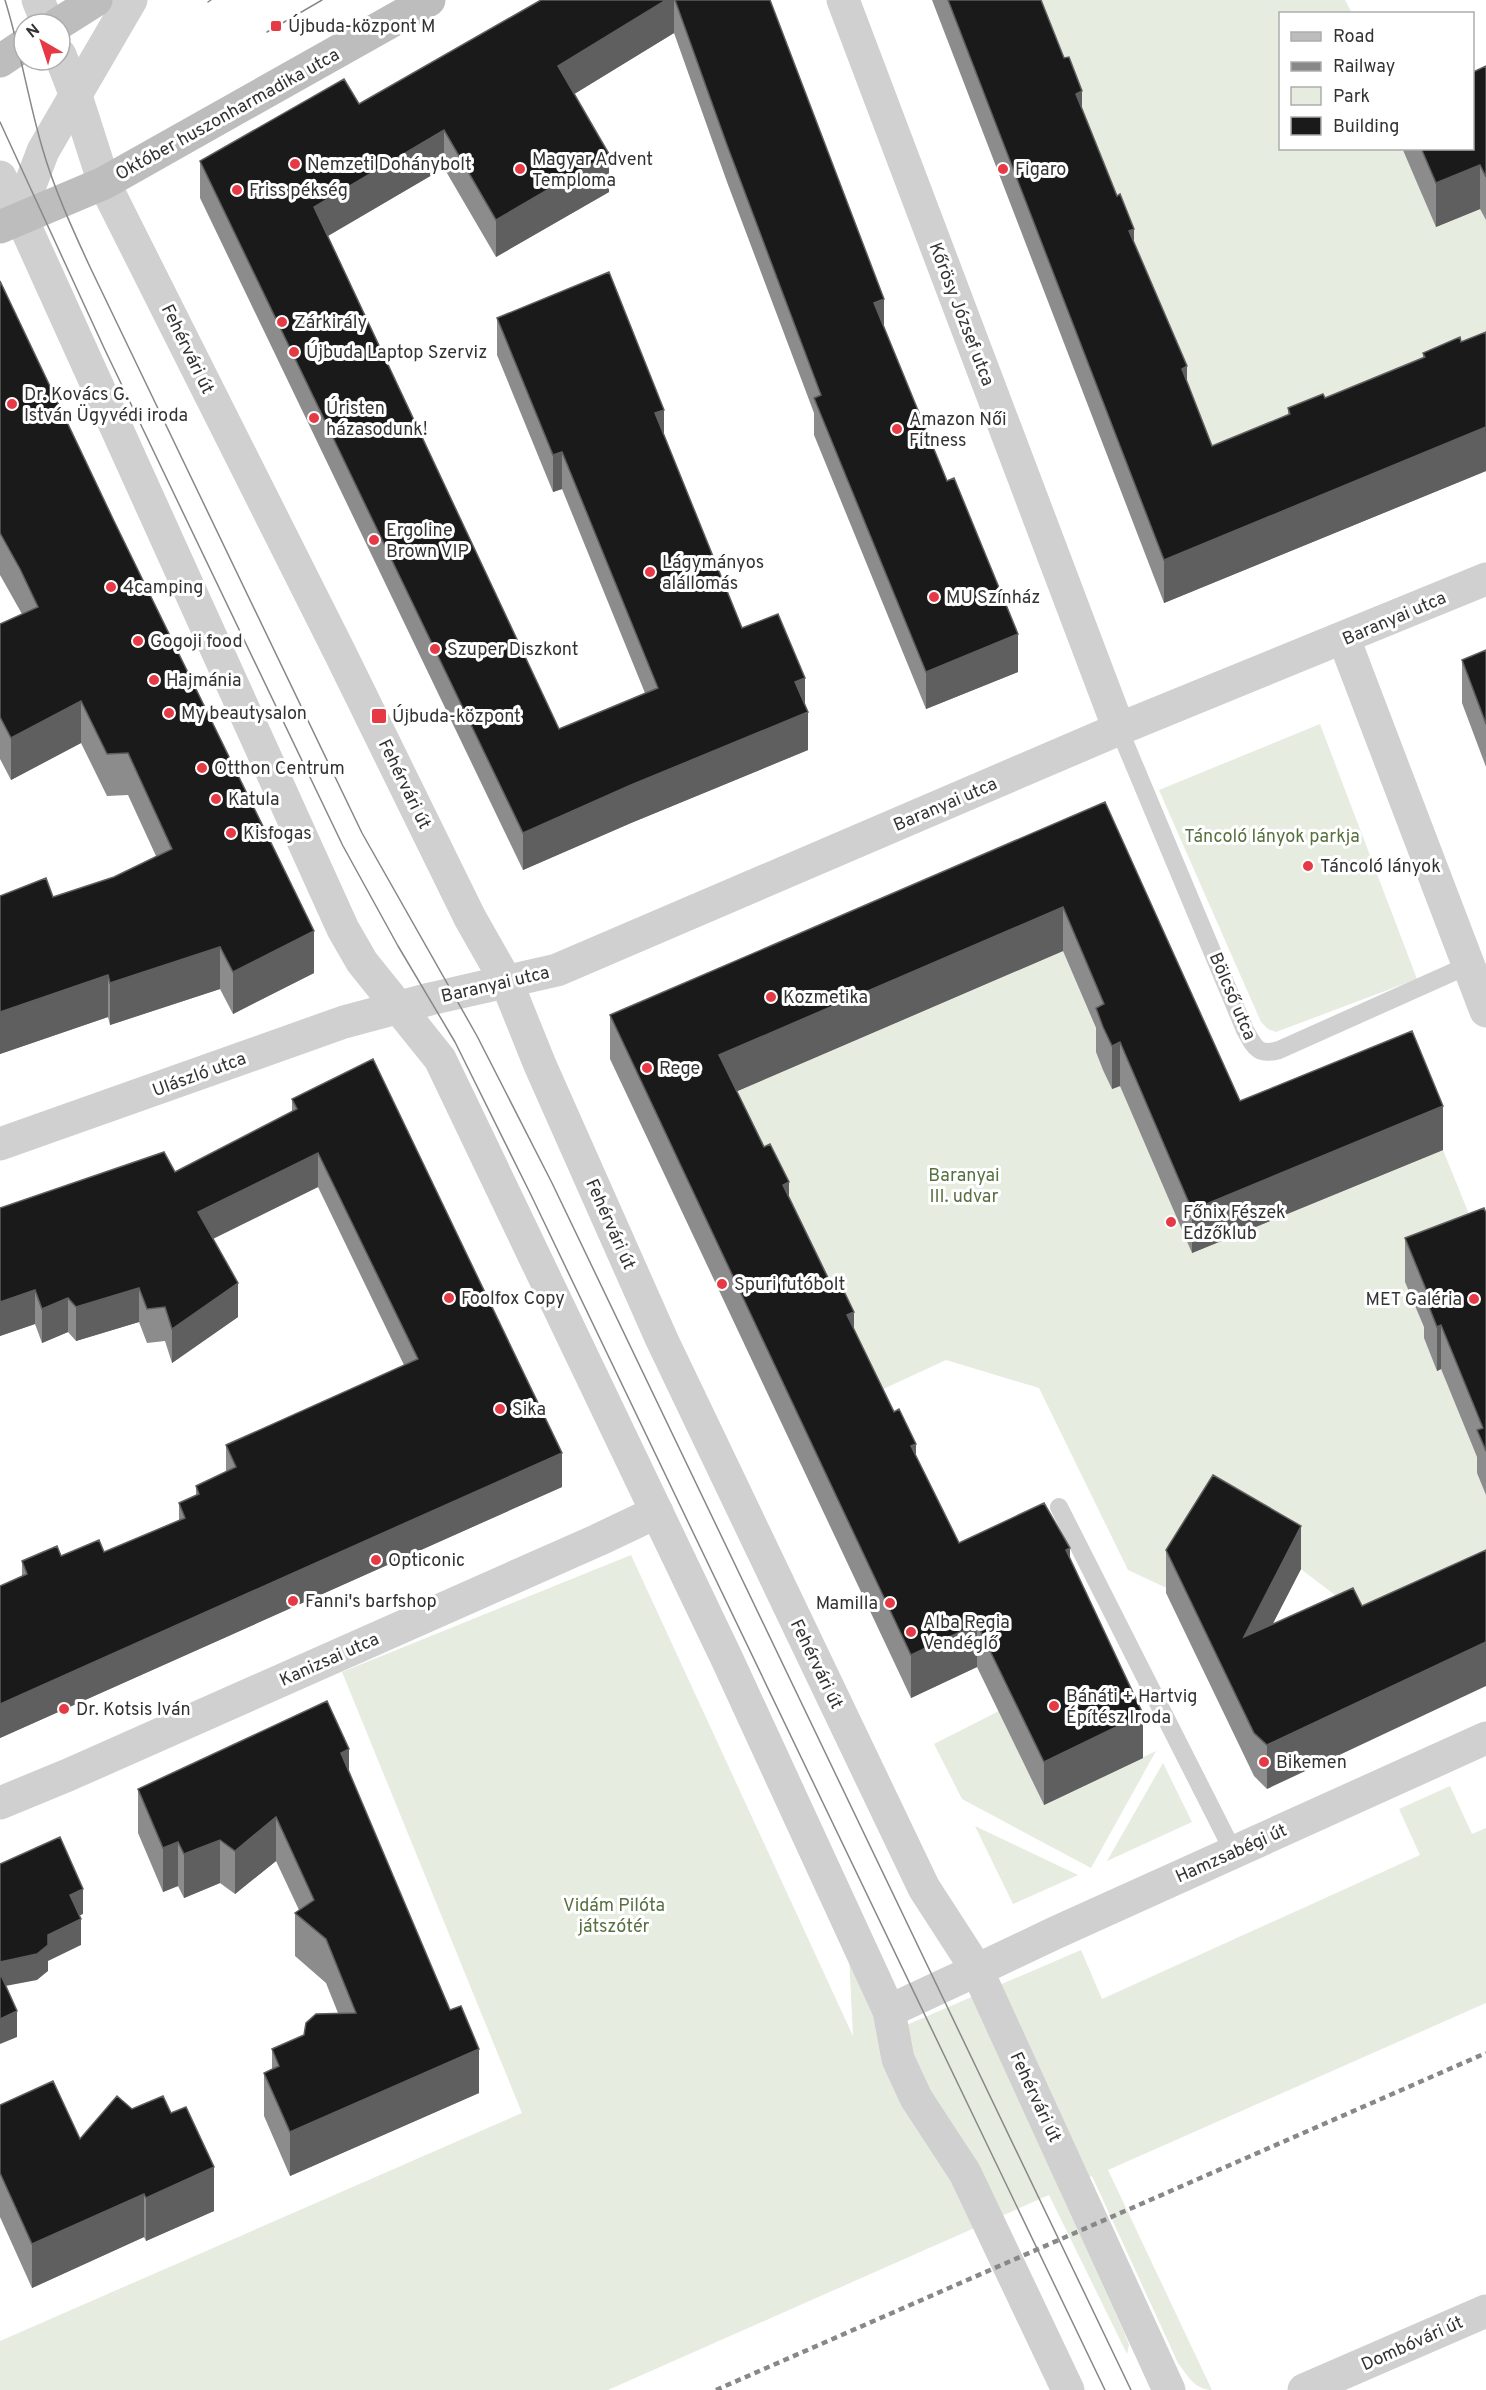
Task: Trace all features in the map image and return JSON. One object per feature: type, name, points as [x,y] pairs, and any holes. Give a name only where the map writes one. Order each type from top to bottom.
[{"type":"main road","points":[[72,15],[96,0]]},
{"type":"main road","name":"Október huszonharmadika utca","points":[[10,222],[104,183],[429,0]]},
{"type":"street","points":[[10,222],[28,188],[43,151],[131,0]]},
{"type":"street","name":"Kőrösy József utca","points":[[843,0],[1119,729]]},
{"type":"street","name":"Fehérvári út","points":[[67,72],[104,183],[470,918],[507,983],[540,1065],[667,1351],[924,1888],[977,1970],[1169,2390]]},
{"type":"street","points":[[0,177],[10,222],[344,929],[362,962],[440,1059],[727,1659],[889,2011],[898,2059],[916,2098],[965,2173],[1068,2390]]},
{"type":"street","name":"Baranyai utca","points":[[399,1009],[430,999],[557,970],[581,961],[1119,729],[1344,639],[1486,579]]},
{"type":"street","points":[[1344,639],[1486,1011]]},
{"type":"street","name":"Ulászló utca","points":[[0,1144],[344,1022],[399,1009]]},
{"type":"street","name":"Kanizsai utca","points":[[0,1803],[657,1512]]},
{"type":"street","name":"Hamzsabégi út","points":[[889,2011],[1486,1738]]},
{"type":"street","name":"Dombóvári út","points":[[1304,2390],[1343,2383],[1486,2311]]},
{"type":"lane","name":"Bölcső utca","points":[[1119,729],[1245,1030],[1257,1050],[1263,1052],[1279,1050],[1469,965]]},
{"type":"lane","points":[[1059,1507],[1234,1853]]},
{"type":"green space","points":[[1028,0],[1345,0],[1351,12],[1279,12],[1279,150],[1402,150],[1437,227],[1486,206],[1486,375],[1212,490]]},
{"type":"green space","name":"Táncoló lányok parkja","points":[[1320,724],[1417,979],[1276,1032],[1268,1029],[1261,1022],[1159,790]]},
{"type":"green space","name":"Baranyai III. udvar","points":[[1063,951],[1104,1048],[1112,1089],[1120,1086],[1443,1150],[1484,1251],[1424,1338],[1437,1370],[1441,1369],[1483,1471],[1486,1495],[1486,1593],[1362,1649],[1340,1599],[1301,1569],[1169,1589],[1128,1570],[1039,1388],[946,1360],[866,1397],[719,1099]]},
{"type":"green space","name":"Vidám Pilóta játszótér","points":[[631,1555],[853,2036],[849,1956],[854,1955],[881,2036],[1081,1950],[1102,1999],[1420,1855],[1399,1809],[1450,1786],[1472,1834],[1486,1828],[1486,2003],[1108,2170],[1212,2390],[1196,2385],[1178,2363],[1092,2176],[1060,2191],[1124,2332],[1129,2345],[1127,2354],[1049,2195],[608,2390],[0,2390],[0,2341],[522,2113],[342,1672]]},
{"type":"green space","points":[[999,1711],[1044,1805],[1156,1751],[1091,1868],[962,1799],[934,1744]]},
{"type":"green space","points":[[1163,1763],[1192,1822],[1107,1861]]},
{"type":"green space","points":[[975,1826],[1078,1875],[1013,1904]]},
{"type":"building","points":[[541,0],[666,0],[558,66],[609,154],[496,220],[444,130],[314,207],[559,729],[658,688],[562,452],[553,455],[497,318],[609,272],[664,410],[655,413],[742,628],[778,614],[805,678],[795,682],[808,712],[631,785],[523,833],[200,161],[344,79],[359,104]]},
{"type":"building","points":[[675,0],[770,0],[884,299],[874,303],[947,481],[954,478],[1018,634],[926,672],[814,398],[821,395]]},
{"type":"building","points":[[948,0],[1041,0],[1064,58],[1069,57],[1082,91],[1076,94],[1117,196],[1120,194],[1134,229],[1129,231],[1187,366],[1182,369],[1212,446],[1290,414],[1288,408],[1323,394],[1325,398],[1425,357],[1423,353],[1460,337],[1461,342],[1486,332],[1486,427],[1164,560]]},
{"type":"building","points":[[1486,66],[1486,177],[1480,165],[1436,183],[1422,150],[1474,150],[1474,72]]},
{"type":"building","points":[[0,281],[314,931],[233,972],[220,947],[110,983],[108,975],[0,1012],[0,896],[46,878],[53,897],[114,877],[172,849],[128,753],[107,754],[81,701],[11,738],[0,717],[0,624],[38,607],[0,533]]},
{"type":"building","points":[[1486,650],[1486,724],[1462,660]]},
{"type":"building","points":[[1105,802],[1240,1101],[1412,1031],[1443,1106],[1192,1210],[1120,1042],[1112,1046],[1103,1027],[1096,1008],[1104,1004],[1063,907],[719,1055],[764,1147],[770,1144],[789,1182],[783,1185],[829,1280],[837,1277],[854,1312],[847,1315],[894,1412],[899,1409],[916,1444],[911,1446],[959,1543],[1044,1503],[1070,1548],[1066,1550],[1143,1714],[1044,1762],[977,1624],[911,1655],[610,1015]]},
{"type":"building","points":[[373,1059],[562,1453],[0,1704],[0,1586],[27,1574],[22,1561],[57,1546],[61,1556],[99,1540],[104,1552],[185,1518],[179,1503],[199,1494],[196,1486],[236,1467],[226,1445],[418,1359],[318,1153],[198,1212],[238,1283],[172,1329],[165,1307],[147,1309],[139,1288],[76,1307],[68,1298],[42,1309],[35,1290],[0,1302],[0,1208],[164,1152],[175,1172],[297,1109],[292,1099]]},
{"type":"building","points":[[1484,1208],[1486,1213],[1486,1451],[1477,1430],[1483,1428],[1441,1325],[1437,1327],[1424,1294],[1427,1292],[1405,1238]]},
{"type":"building","points":[[1213,1475],[1301,1526],[1244,1637],[1353,1588],[1362,1606],[1486,1550],[1486,1642],[1267,1745],[1254,1733],[1166,1550]]},
{"type":"building","points":[[327,1701],[349,1749],[341,1753],[450,2010],[461,2006],[479,2049],[290,2132],[264,2073],[279,2066],[272,2049],[304,2035],[306,2023],[316,2014],[356,2013],[326,1939],[295,1913],[314,1900],[276,1817],[235,1851],[220,1840],[184,1854],[178,1842],[163,1848],[138,1789]]},
{"type":"building","points":[[60,1837],[83,1889],[70,1895],[81,1919],[48,1935],[48,1945],[37,1954],[0,1962],[0,1864]]},
{"type":"building","points":[[0,1973],[17,2011],[0,2019]]},
{"type":"building","points":[[53,2081],[80,2139],[117,2096],[132,2109],[163,2096],[171,2113],[186,2107],[214,2167],[146,2198],[144,2194],[32,2244],[0,2173],[0,2105]]},
{"type":"tram line","points":[[5,0],[47,163],[90,267],[362,833],[477,1036],[552,1183],[1131,2390]]},
{"type":"tram line","points":[[267,32],[322,0]]},
{"type":"tram line","points":[[0,122],[105,350],[343,846],[398,946],[455,1042],[531,1195],[1105,2390]]},
{"type":"railway","points":[[716,2390],[1486,2053]]},
{"type":"place","name":"Újbuda-központ M","points":[[276,26]]},
{"type":"place","name":"Nemzeti Dohánybolt","points":[[295,164]]},
{"type":"place","name":"Magyar Advent Temploma","points":[[520,169]]},
{"type":"place","name":"Figaro","points":[[1003,169]]},
{"type":"place","name":"Friss pékség","points":[[237,190]]},
{"type":"place","name":"Zárkirály","points":[[282,322]]},
{"type":"place","name":"Újbuda Laptop Szerviz","points":[[294,352]]},
{"type":"place","name":"Dr. Kovács G. István Ügyvédi iroda","points":[[12,404]]},
{"type":"place","name":"Úristen házasodunk!","points":[[314,418]]},
{"type":"place","name":"Amazon Női Fitness","points":[[897,429]]},
{"type":"place","name":"Ergoline Brown VIP","points":[[374,540]]},
{"type":"place","name":"Lágymányos alállomás","points":[[650,572]]},
{"type":"place","name":"4camping","points":[[111,587]]},
{"type":"place","name":"MU Színház","points":[[934,597]]},
{"type":"place","name":"Gogoji food","points":[[138,641]]},
{"type":"place","name":"Szuper Diszkont","points":[[435,649]]},
{"type":"place","name":"Hajmánia","points":[[154,680]]},
{"type":"place","name":"My beautysalon","points":[[169,713]]},
{"type":"place","name":"Újbuda-központ","points":[[379,716]]},
{"type":"place","name":"Otthon Centrum","points":[[202,768]]},
{"type":"place","name":"Katula","points":[[216,799]]},
{"type":"place","name":"Kisfogas","points":[[231,833]]},
{"type":"place","name":"Táncoló lányok","points":[[1308,866]]},
{"type":"place","name":"Kozmetika","points":[[771,997]]},
{"type":"place","name":"Rege","points":[[647,1068]]},
{"type":"place","name":"Főnix Fészek Edzőklub","points":[[1171,1222]]},
{"type":"place","name":"Spuri futóbolt","points":[[722,1284]]},
{"type":"place","name":"Foolfox Copy","points":[[449,1298]]},
{"type":"place","name":"MET Galéria","points":[[1474,1299]]},
{"type":"place","name":"Sika","points":[[500,1409]]},
{"type":"place","name":"Opticonic","points":[[376,1560]]},
{"type":"place","name":"Fanni's barfshop","points":[[293,1601]]},
{"type":"place","name":"Mamilla","points":[[890,1603]]},
{"type":"place","name":"Alba Regia Vendéglő","points":[[911,1632]]},
{"type":"place","name":"Bánáti + Hartvig Építész Iroda","points":[[1054,1706]]},
{"type":"place","name":"Dr. Kotsis Iván","points":[[64,1709]]},
{"type":"place","name":"Bikemen","points":[[1264,1762]]}]
